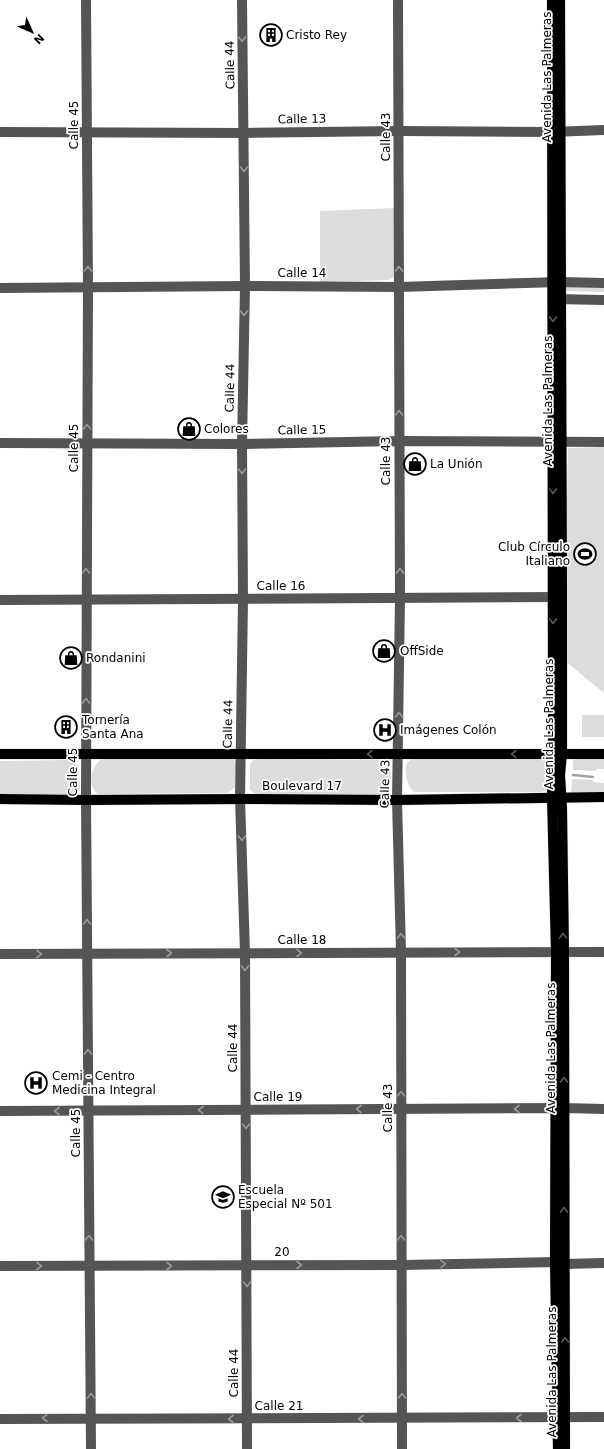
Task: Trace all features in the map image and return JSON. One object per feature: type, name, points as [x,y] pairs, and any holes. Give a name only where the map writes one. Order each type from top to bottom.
[{"type":"main road","name":"Avenida Las Palmeras","points":[[552,0],[556,132]]},
{"type":"main road","name":"Avenida Las Palmeras","points":[[558,1449],[561,1418],[560,952],[557,798],[560,775],[557,754],[558,597],[556,132],[560,0]]},
{"type":"main road","points":[[0,754],[604,754]]},
{"type":"main road","name":"Boulevard 17","points":[[0,799],[398,800],[604,797]]},
{"type":"main road","name":"Avenida Las Palmeras","points":[[561,1418],[565,1449]]},
{"type":"street","name":"Calle 45","points":[[86,0],[88,287],[86,443],[86,800],[91,1449]]},
{"type":"street","name":"Calle 44","points":[[242,0],[245,286],[242,444],[243,599],[240,799],[245,953],[247,1449]]},
{"type":"street","name":"Calle 43","points":[[398,0],[400,598],[398,800],[401,952],[402,1449]]},
{"type":"street","name":"Calle 13","points":[[0,132],[556,132],[604,130]]},
{"type":"street","name":"Calle 14","points":[[0,288],[399,286],[556,282],[604,283]]},
{"type":"street","points":[[556,299],[604,300]]},
{"type":"street","name":"Calle 15","points":[[0,443],[242,444],[399,441],[604,442]]},
{"type":"street","name":"Calle 16","points":[[0,600],[558,597]]},
{"type":"street","name":"Calle 18","points":[[0,954],[604,952]]},
{"type":"street","name":"Calle 19","points":[[0,1111],[604,1109]]},
{"type":"street","name":"20","points":[[0,1266],[604,1263]]},
{"type":"street","name":"Calle 21","points":[[0,1419],[604,1417]]},
{"type":"shaded area","points":[[394,208],[394,276],[388,280],[320,282],[320,211]]},
{"type":"shaded area","points":[[565,285],[604,285],[604,292],[565,291]]},
{"type":"shaded area","name":"Club Círculo Italiano","points":[[604,447],[604,693],[564,660],[568,448]]},
{"type":"shaded area","points":[[582,715],[604,715],[604,737],[582,737]]},
{"type":"shaded area","points":[[413,758],[543,758],[549,764],[547,790],[541,792],[414,792],[408,784],[406,772],[406,765]]},
{"type":"shaded area","points":[[604,758],[604,769],[596,769],[596,771],[573,770],[573,759]]},
{"type":"shaded area","points":[[102,759],[233,759],[236,762],[235,787],[228,793],[98,794],[92,786],[93,771],[98,762]]},
{"type":"shaded area","points":[[253,760],[387,760],[391,766],[390,788],[386,793],[380,795],[258,794],[250,790],[250,764]]},
{"type":"shaded area","points":[[0,761],[74,761],[79,768],[80,788],[77,792],[67,796],[0,796]]},
{"type":"shaded area","points":[[572,779],[593,780],[593,782],[604,783],[604,793],[571,793]]},
{"type":"waterway","points":[[573,775],[593,777]]},
{"type":"place","name":"Cristo Rey","points":[[271,35]]},
{"type":"place","name":"Colores","points":[[189,429]]},
{"type":"place","name":"La Unión","points":[[415,464]]},
{"type":"place","name":"Club Círculo Italiano","points":[[585,554]]},
{"type":"place","name":"OffSide","points":[[384,651]]},
{"type":"place","name":"Rondanini","points":[[71,658]]},
{"type":"place","name":"Tornería Santa Ana","points":[[66,727]]},
{"type":"place","name":"Imágenes Colón","points":[[385,730]]},
{"type":"place","name":"Cemi - Centro Medicina Integral","points":[[36,1083]]},
{"type":"place","name":"Escuela Especial Nº 501","points":[[223,1197]]}]
